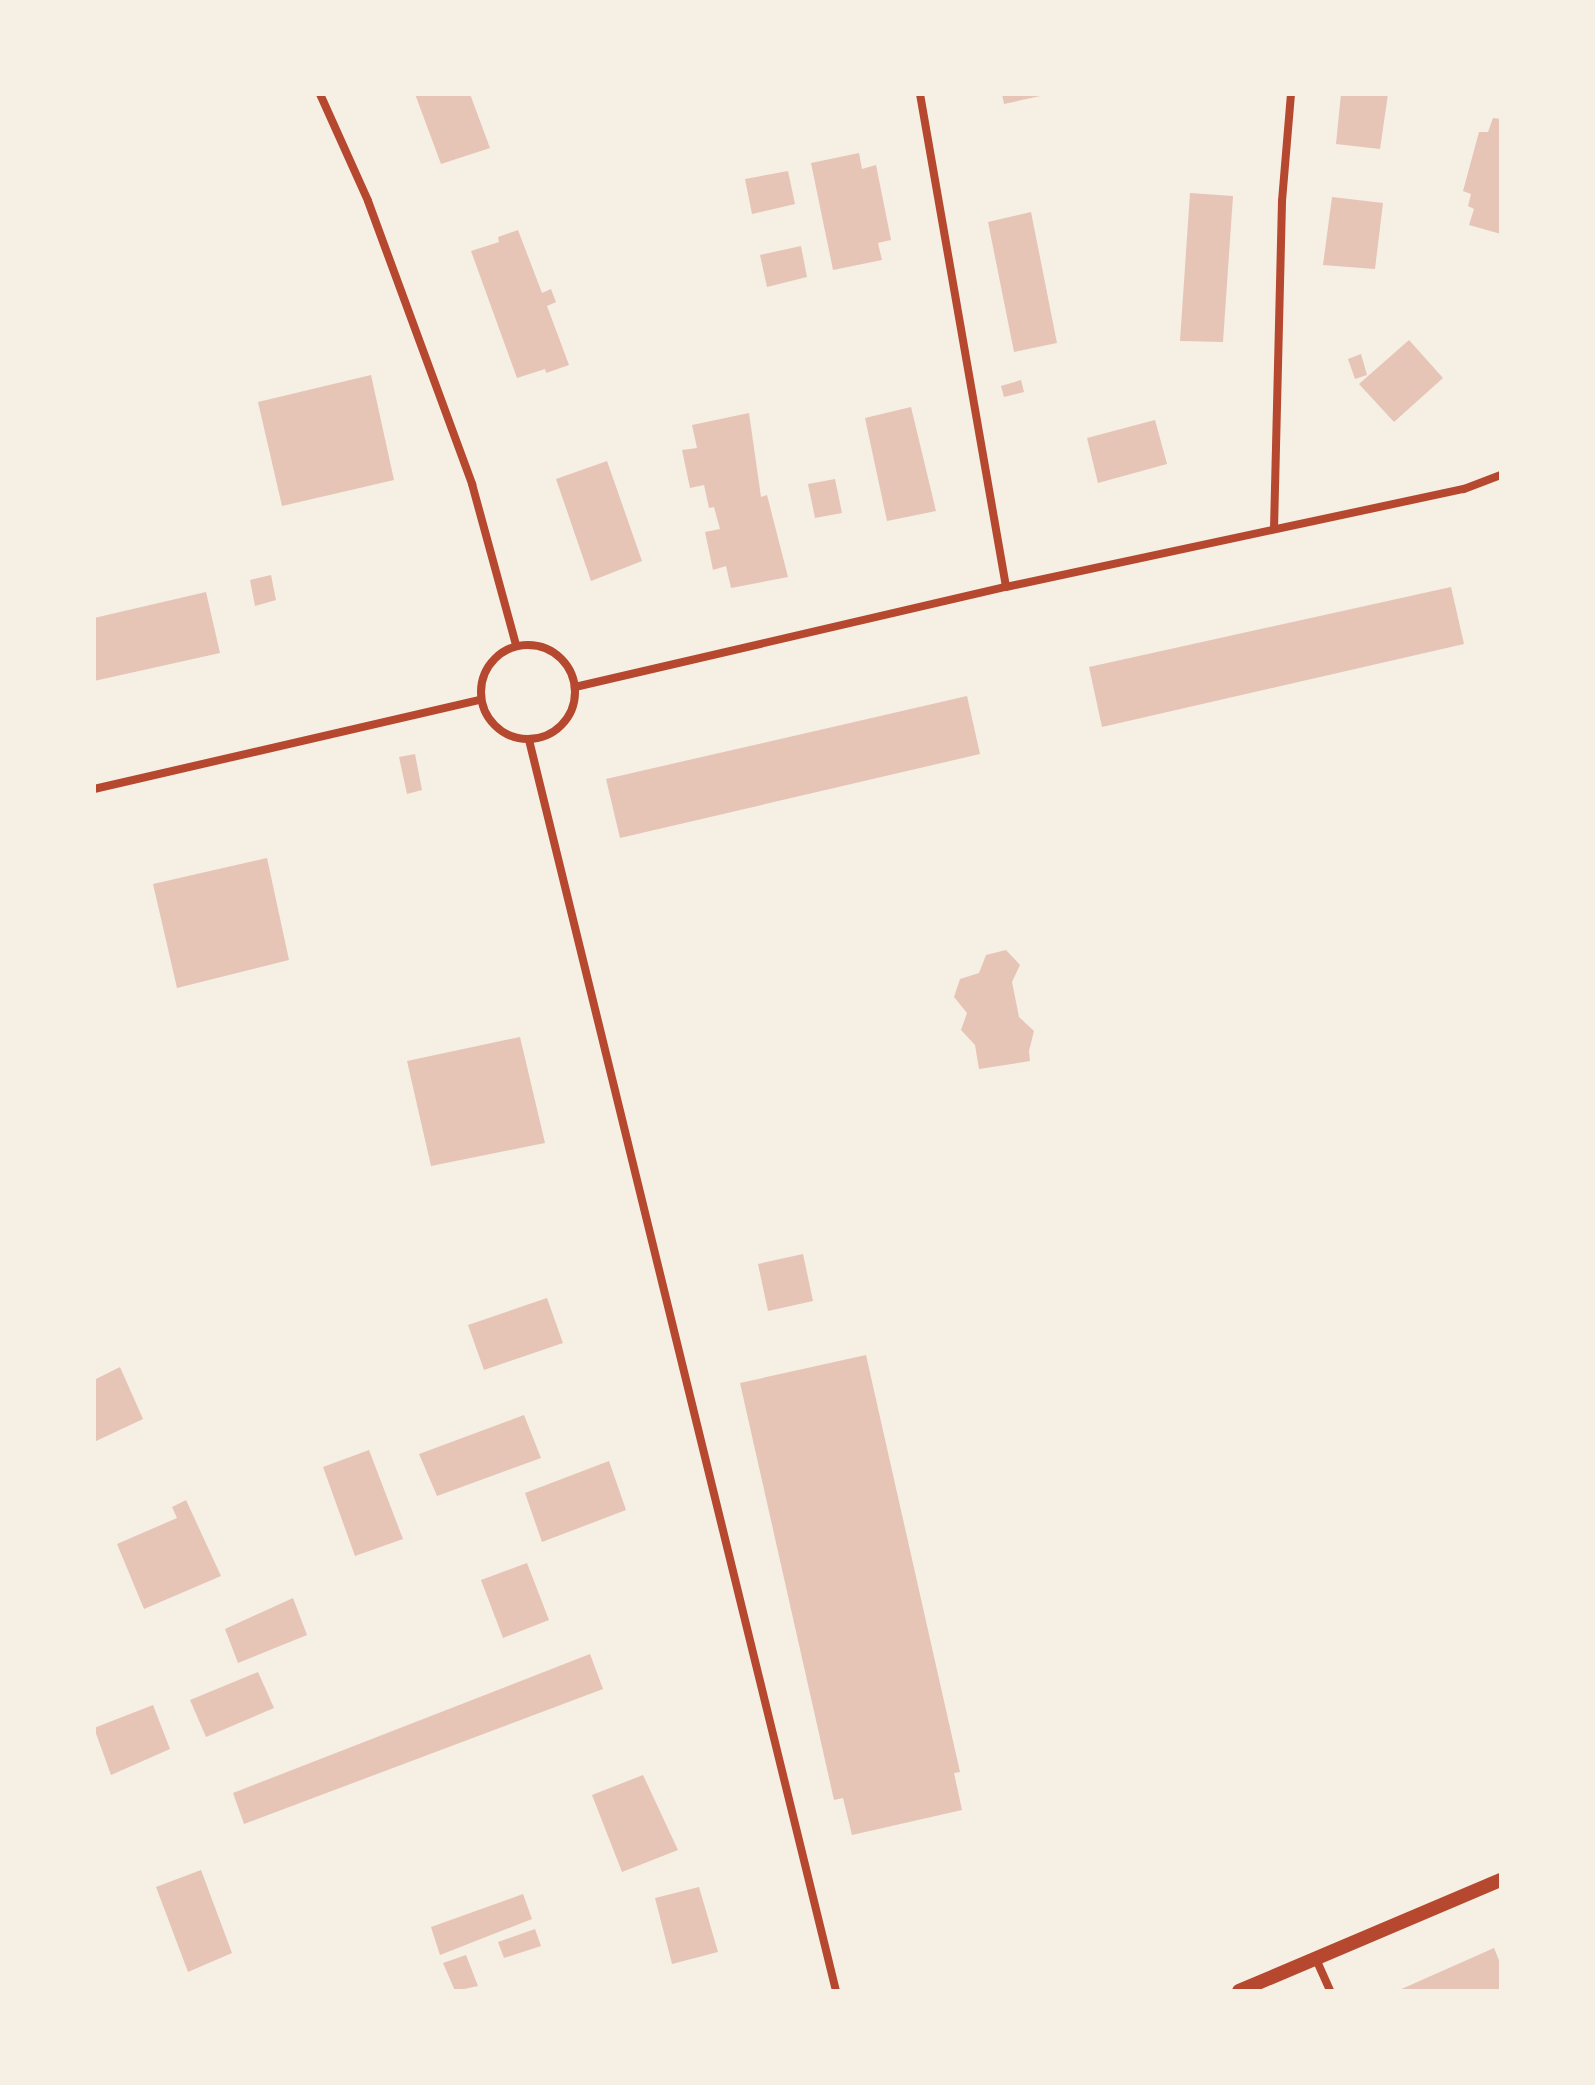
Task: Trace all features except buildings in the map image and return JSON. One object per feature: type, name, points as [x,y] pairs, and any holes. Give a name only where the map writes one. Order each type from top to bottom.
[{"type":"street","points":[[320,94],[368,201],[472,484],[516,645]]},
{"type":"street","points":[[920,94],[1006,587]]},
{"type":"street","points":[[1274,529],[1282,201],[1291,94]]},
{"type":"street","points":[[575,687],[1006,587],[1464,489],[1501,475]]},
{"type":"street","points":[[533,644],[562,658],[571,671],[575,687],[573,707],[564,723],[548,735],[529,740],[512,737],[497,729],[487,716],[481,700],[481,682],[488,666],[500,653],[516,645],[533,644]]},
{"type":"street","points":[[94,789],[481,700]]},
{"type":"street","points":[[529,740],[836,1991]]},
{"type":"street","points":[[1239,1991],[1501,1880]]},
{"type":"street","points":[[1316,1959],[1330,1991]]}]
